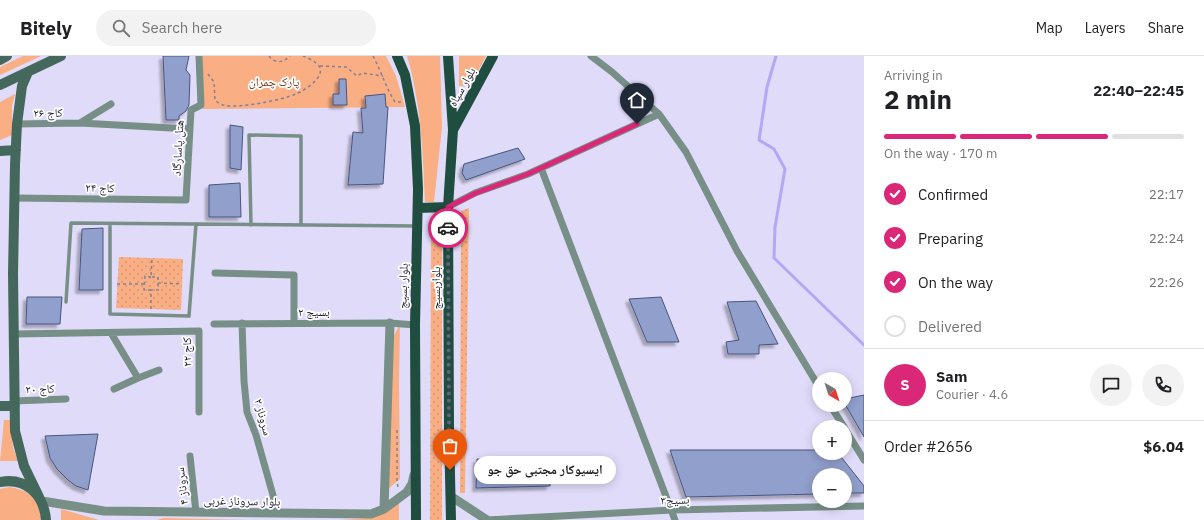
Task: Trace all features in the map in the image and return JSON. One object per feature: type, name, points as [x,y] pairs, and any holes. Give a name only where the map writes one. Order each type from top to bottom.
[{"type":"main road","points":[[0,60],[8,56]]},
{"type":"main road","points":[[0,85],[61,56]]},
{"type":"main road","name":"بلوار بسیج","points":[[397,56],[405,75],[415,126],[418,208],[415,325],[416,520]]},
{"type":"main road","name":"بلواربسیج","points":[[448,56],[453,130],[448,207],[449,429],[452,520]]},
{"type":"main road","name":"بلوار سپاه","points":[[453,130],[493,56]]},
{"type":"main road","points":[[28,72],[22,86],[17,124],[14,198],[12,274],[15,431],[24,466],[41,499],[46,520]]},
{"type":"main road","points":[[0,151],[16,150]]},
{"type":"main road","points":[[418,208],[448,207]]},
{"type":"main road","points":[[0,406],[15,403]]},
{"type":"main road","points":[[0,482],[19,482],[30,488],[41,499]]},
{"type":"street","name":"هتل پاسارگاد","points":[[186,200],[191,110],[201,105],[199,56]]},
{"type":"street","points":[[591,56],[612,72],[659,114],[686,152],[737,251],[812,375]]},
{"type":"street","points":[[80,123],[111,104]]},
{"type":"street","points":[[448,207],[476,193],[541,168],[659,114]]},
{"type":"street","name":"کاج ۲۶","points":[[17,124],[80,123],[190,130]]},
{"type":"street","points":[[541,168],[676,520]]},
{"type":"street","name":"کاج ۲۴","points":[[14,198],[186,200]]},
{"type":"street","points":[[214,273],[294,275],[294,323]]},
{"type":"street","name":"سروناز ۲","points":[[242,323],[244,381],[247,412],[256,435],[279,517]]},
{"type":"street","name":"بسیج ۲","points":[[214,324],[390,323],[415,325]]},
{"type":"street","name":"بلوار بسیج","points":[[384,509],[390,323]]},
{"type":"street","name":"کاج ۲۲","points":[[14,334],[199,331],[198,412]]},
{"type":"street","points":[[110,333],[138,378]]},
{"type":"street","points":[[114,389],[159,370]]},
{"type":"street","name":"کاج ۲۰","points":[[15,403],[66,399]]},
{"type":"street","points":[[852,441],[864,460]]},
{"type":"street","name":"سروناز ۴","points":[[190,456],[196,512]]},
{"type":"street","name":"بلوار سروناز غربی","points":[[41,499],[96,510],[113,516],[196,512],[279,517],[371,514],[384,509],[407,492],[412,484],[416,466]]},
{"type":"street","points":[[452,497],[487,520]]},
{"type":"street","name":"بسیج۳","points":[[487,520],[620,517],[672,510],[864,506]]},
{"type":"lane","points":[[251,224],[249,135],[301,136],[301,225]]},
{"type":"lane","points":[[66,302],[71,223],[418,226]]},
{"type":"lane","points":[[110,224],[110,314],[189,316],[196,224]]},
{"type":"path","points":[[269,56],[279,62],[286,60],[290,56]]},
{"type":"path","points":[[303,56],[319,66],[346,68],[357,76],[362,73],[383,76]]},
{"type":"path","points":[[373,56],[390,95],[395,102],[404,103]]},
{"type":"path","points":[[207,73],[214,82],[215,100],[223,105],[250,105],[264,103],[305,90],[314,83],[320,75],[319,66]]},
{"type":"path","points":[[151,276],[152,258]]},
{"type":"path","points":[[145,276],[151,276],[158,277],[158,290],[144,290],[145,276]]},
{"type":"path","points":[[117,284],[144,284]]},
{"type":"path","points":[[158,284],[182,284]]},
{"type":"path","points":[[151,309],[152,290]]},
{"type":"green space","points":[[23,56],[41,56],[0,75],[0,67]]},
{"type":"green space","name":"پارک چمران","points":[[202,56],[386,56],[396,76],[405,107],[203,109]]},
{"type":"green space","points":[[407,56],[440,56],[442,127],[434,202],[425,202],[418,110],[412,74]]},
{"type":"green space","points":[[459,56],[486,56],[471,85],[459,86]]},
{"type":"green space","points":[[15,94],[12,106],[12,135],[0,140],[0,102]]},
{"type":"green space","points":[[469,208],[465,493],[460,493],[461,211]]},
{"type":"green space","points":[[431,232],[442,239],[442,520],[430,520]]},
{"type":"green space","points":[[119,257],[183,259],[181,310],[116,308]]},
{"type":"green space","points":[[400,324],[400,479],[383,493],[387,349]]},
{"type":"green space","points":[[4,420],[10,420],[13,448],[18,461],[0,461]]},
{"type":"green space","points":[[9,487],[23,490],[36,501],[39,506],[42,520],[0,520],[0,489]]},
{"type":"green space","points":[[399,498],[399,520],[340,520],[366,518],[379,514]]},
{"type":"green space","points":[[61,509],[99,520],[61,520]]},
{"type":"green space","points":[[163,518],[246,520],[157,520]]},
{"type":"building","points":[[163,56],[189,56],[186,70],[190,75],[189,105],[186,111],[179,116],[179,120],[166,120]]},
{"type":"building","points":[[339,79],[346,79],[347,105],[333,105],[333,94],[339,94]]},
{"type":"building","points":[[385,94],[386,107],[388,107],[383,184],[348,185],[353,132],[363,133],[361,108],[366,108],[365,96]]},
{"type":"building","points":[[230,125],[243,127],[241,170],[230,168]]},
{"type":"building","points":[[518,148],[525,159],[466,180],[462,173],[464,164]]},
{"type":"building","points":[[240,183],[241,217],[209,217],[209,185]]},
{"type":"building","points":[[103,228],[103,290],[79,290],[82,229]]},
{"type":"building","points":[[27,297],[62,297],[60,324],[26,324]]},
{"type":"building","points":[[661,297],[679,342],[647,342],[629,299]]},
{"type":"building","points":[[756,301],[778,344],[759,345],[759,354],[728,354],[726,342],[739,340],[727,302]]},
{"type":"building","points":[[864,395],[864,437],[850,412],[852,412],[852,398]]},
{"type":"building","points":[[98,434],[88,490],[76,486],[57,469],[50,458],[45,436]]},
{"type":"building","points":[[670,450],[812,450],[812,460],[844,460],[850,468],[812,468],[812,494],[686,497]]},
{"type":"building","points":[[477,459],[550,462],[550,486],[476,488]]},
{"type":"building","points":[[852,471],[864,486],[864,493],[852,493]]},
{"type":"waterway","points":[[776,56],[767,87],[759,140],[774,149],[785,169],[775,227],[774,258],[864,345]]},
{"type":"way so far","points":[[448,228],[450,470]]},
{"type":"place","name":"ایسیوکار مجتبی حق جو","points":[[450,470]]},
{"type":"route","points":[[448,228],[448,207],[476,193],[528,174],[637,124]]}]
